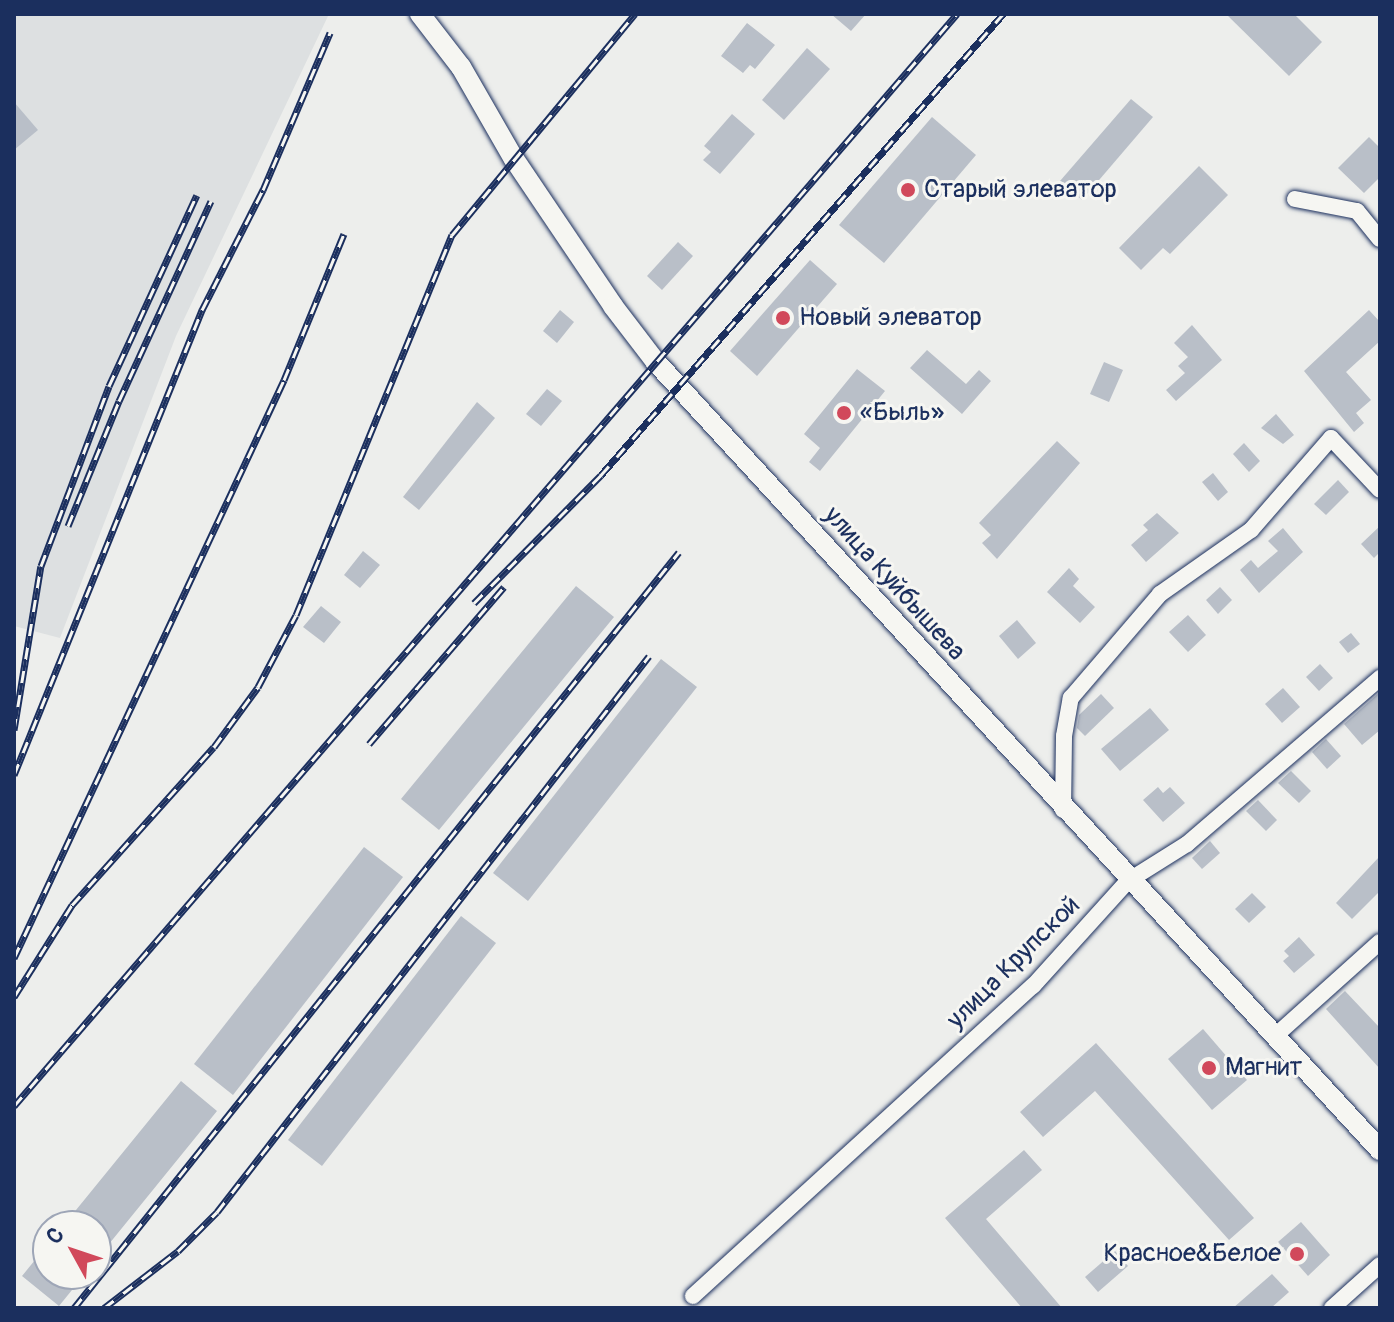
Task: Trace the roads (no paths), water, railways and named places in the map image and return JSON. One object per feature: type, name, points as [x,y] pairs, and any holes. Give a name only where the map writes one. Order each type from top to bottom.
[{"type":"street","name":"улица Куйбышева","points":[[420,14],[461,67],[514,159],[613,306],[655,361],[1128,881],[1380,1150]]},
{"type":"street","points":[[1295,199],[1357,211],[1380,239]]},
{"type":"street","points":[[1063,810],[1064,736],[1071,698],[1160,594],[1251,530],[1331,438],[1380,490]]},
{"type":"street","name":"улица Крупской","points":[[693,1296],[1033,986],[1128,881],[1187,844],[1380,678]]},
{"type":"street","points":[[1274,1037],[1380,942]]},
{"type":"street","points":[[1332,1308],[1380,1265]]},
{"type":"railway","points":[[14,997],[72,905],[214,747],[258,687],[296,615],[452,235],[635,14]]},
{"type":"railway","points":[[14,1106],[957,14]]},
{"type":"railway","points":[[474,603],[601,475],[1003,14]]},
{"type":"railway","points":[[14,775],[202,310],[263,190],[330,33]]},
{"type":"railway","points":[[14,730],[41,566],[109,386],[197,195]]},
{"type":"railway","points":[[68,526],[119,401],[211,201]]},
{"type":"railway","points":[[14,958],[284,380],[344,234]]},
{"type":"railway","points":[[74,1308],[679,552]]},
{"type":"railway","points":[[369,744],[504,587]]},
{"type":"railway","points":[[104,1308],[178,1251],[217,1212],[649,656]]},
{"type":"place","name":"Старый элеватор","points":[[908,190]]},
{"type":"place","name":"Новый элеватор","points":[[783,318]]},
{"type":"place","name":"«Быль»","points":[[844,413]]},
{"type":"place","name":"Магнит","points":[[1209,1068]]},
{"type":"place","name":"Красное&Белое","points":[[1297,1254]]}]
